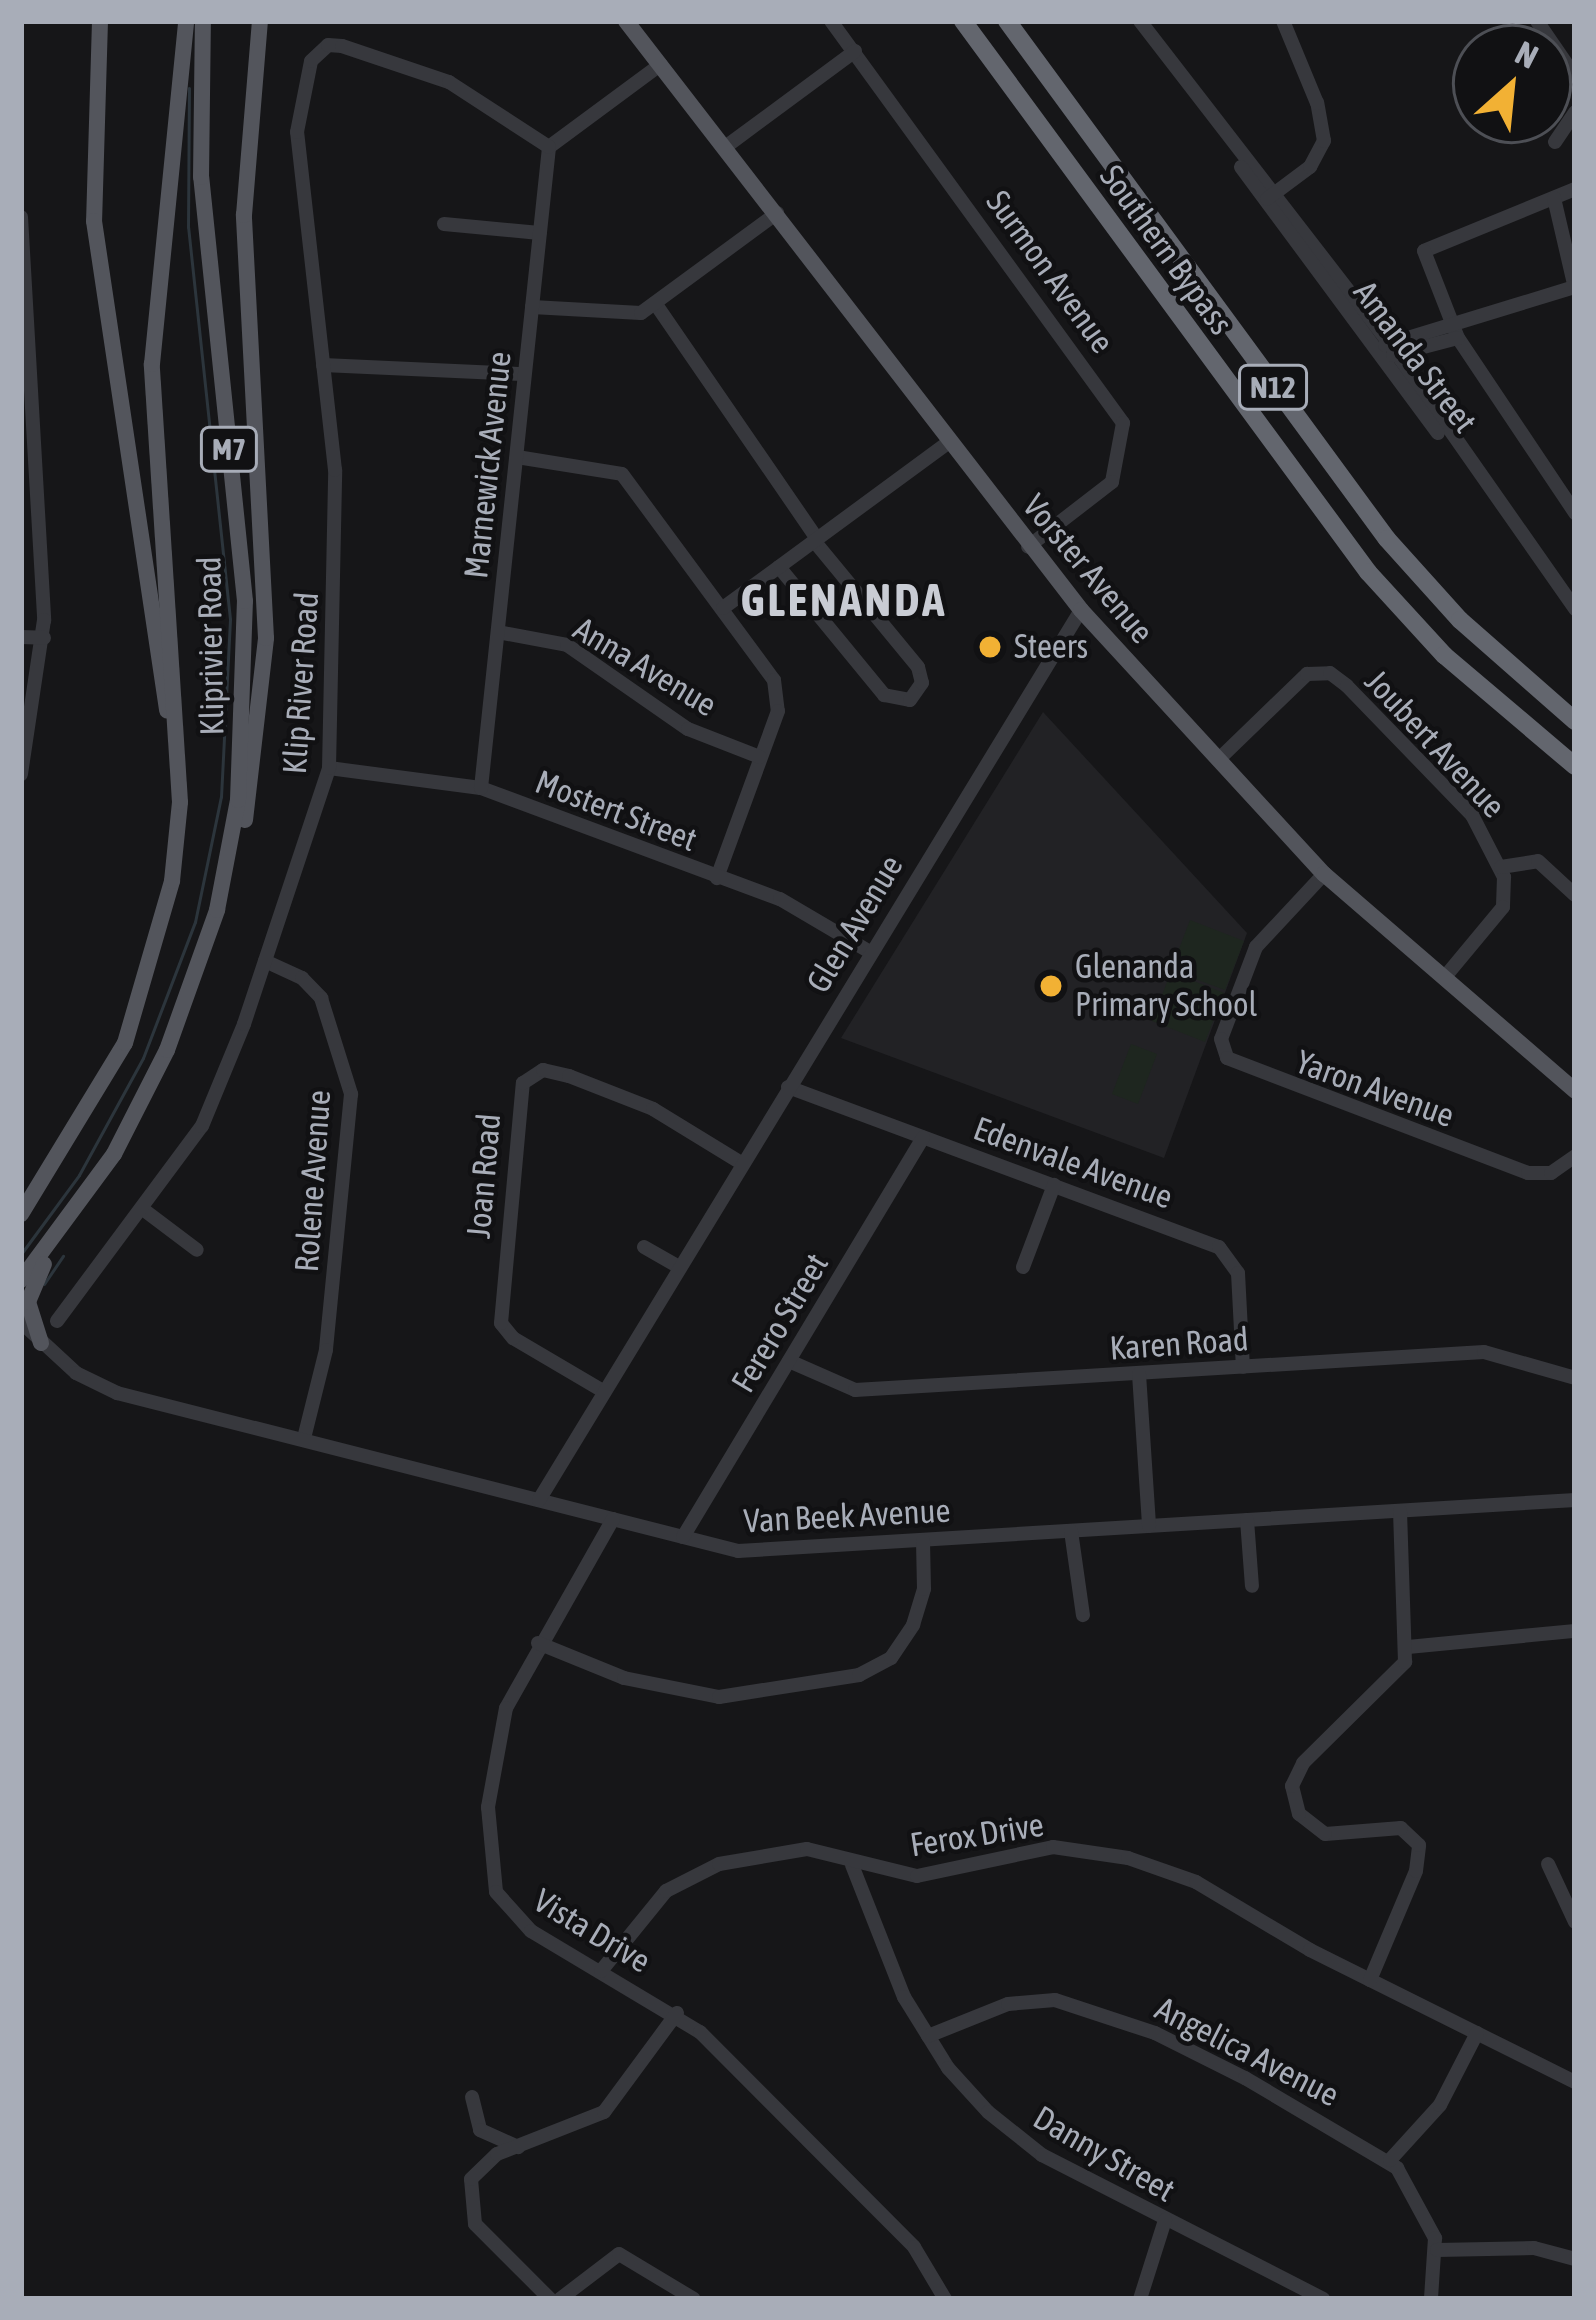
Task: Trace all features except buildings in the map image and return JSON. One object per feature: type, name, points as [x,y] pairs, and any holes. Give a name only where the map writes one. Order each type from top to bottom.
[{"type":"highway","name":"Southern Bypass","points":[[1006,21],[1387,539],[1460,620],[1575,721]]},
{"type":"highway","name":"Southern Bypass","points":[[964,22],[1378,585],[1494,702],[1575,766]]},
{"type":"main road","points":[[100,21],[94,221],[177,765]]},
{"type":"main road","name":"Kliprivier Road","points":[[21,1214],[88,1111],[146,988],[172,881],[177,765],[152,364],[186,21]]},
{"type":"main road","name":"Kliprivier Road","points":[[60,1231],[159,1066],[207,947],[224,877],[247,664],[201,177],[203,21]]},
{"type":"main road","points":[[224,877],[253,783],[266,638],[244,215],[260,21]]},
{"type":"main road","name":"Vorster Avenue","points":[[626,21],[728,145],[946,444],[1081,610],[1324,874],[1575,1090]]},
{"type":"main road","points":[[33,1338],[29,1295],[60,1231]]},
{"type":"main road","name":"M7","points":[[21,1280],[60,1231]]},
{"type":"street","name":"Surmon Avenue","points":[[831,21],[1123,423],[1112,482],[1028,547]]},
{"type":"street","name":"Amanda Street","points":[[1140,21],[1575,613]]},
{"type":"street","points":[[1270,197],[1310,167],[1324,141],[1320,111],[1283,21]]},
{"type":"street","points":[[1537,21],[1575,76]]},
{"type":"street","name":"Klip River Road","points":[[57,1321],[202,1126],[265,961],[329,768],[336,510],[297,132],[314,56],[342,46],[449,82],[549,147]]},
{"type":"street","points":[[728,145],[855,52]]},
{"type":"street","points":[[549,147],[661,64]]},
{"type":"street","name":"Marnewick Avenue","points":[[481,788],[549,147]]},
{"type":"street","points":[[1575,189],[1425,248],[1456,333],[1575,513]]},
{"type":"street","points":[[1387,352],[1456,333],[1575,287],[1554,197]]},
{"type":"street","points":[[532,307],[628,315],[655,303],[777,212]]},
{"type":"street","points":[[21,217],[44,638],[21,774]]},
{"type":"street","points":[[444,224],[540,232]]},
{"type":"street","points":[[655,303],[816,540],[918,667],[922,683],[910,700],[884,695],[779,567]]},
{"type":"street","points":[[323,365],[524,374]]},
{"type":"street","points":[[723,608],[946,444]]},
{"type":"street","points":[[517,457],[622,474],[776,687],[778,711],[717,878]]},
{"type":"street","points":[[21,492],[38,493]]},
{"type":"street","name":"Glen Avenue","points":[[539,1500],[1081,610]]},
{"type":"street","name":"Anna Avenue","points":[[498,632],[567,645],[688,729],[760,757]]},
{"type":"street","points":[[21,637],[44,638]]},
{"type":"street","name":"Joubert Avenue","points":[[1218,760],[1303,678],[1330,673],[1472,815],[1501,867],[1503,907],[1444,979]]},
{"type":"street","name":"Mostert Street","points":[[329,768],[481,788],[790,903],[870,952]]},
{"type":"street","points":[[1501,867],[1538,861],[1575,896]]},
{"type":"street","name":"Yaron Avenue","points":[[1324,874],[1256,947],[1221,1040],[1227,1058],[1528,1173],[1550,1173],[1575,1156]]},
{"type":"street","name":"Rolene Avenue","points":[[265,961],[302,978],[321,998],[351,1094],[326,1350],[304,1438]]},
{"type":"street","name":"Joan Road","points":[[603,1391],[512,1339],[501,1323],[523,1083],[543,1070],[569,1076],[653,1109],[741,1163]]},
{"type":"street","name":"Edenvale Avenue","points":[[788,1087],[1226,1252],[1238,1273],[1243,1367]]},
{"type":"street","name":"Ferero Street","points":[[683,1537],[923,1137]]},
{"type":"street","points":[[1022,1267],[1054,1185]]},
{"type":"street","points":[[144,1210],[197,1250]]},
{"type":"street","points":[[644,1247],[679,1267]]},
{"type":"street","name":"Van Beek Avenue","points":[[21,1322],[33,1338],[104,1389],[750,1551],[1575,1500]]},
{"type":"street","name":"Karen Road","points":[[789,1361],[855,1390],[1496,1352],[1575,1378]]},
{"type":"street","points":[[1139,1374],[1149,1526]]},
{"type":"street","points":[[1370,1980],[1416,1871],[1418,1845],[1408,1830],[1390,1827],[1332,1837],[1299,1814],[1292,1786],[1303,1763],[1397,1674],[1408,1647],[1400,1511]]},
{"type":"street","name":"Vista Drive","points":[[613,1519],[538,1642],[503,1720],[488,1808],[492,1874],[512,1917],[677,2013],[914,2247],[945,2299]]},
{"type":"street","points":[[1247,1520],[1252,1586]]},
{"type":"street","points":[[1071,1531],[1083,1615]]},
{"type":"street","points":[[538,1642],[624,1678],[718,1697],[860,1675],[884,1664],[913,1625],[924,1589],[922,1541]]},
{"type":"street","points":[[1408,1647],[1575,1630]]},
{"type":"street","name":"Ferox Drive","points":[[601,1971],[631,1926],[691,1874],[801,1849],[852,1865],[934,1875],[1044,1846],[1128,1858],[1196,1882],[1370,1980],[1574,2080]]},
{"type":"street","points":[[1548,1864],[1575,1922]]},
{"type":"street","name":"Danny Street","points":[[852,1865],[894,1978],[928,2036],[959,2082],[1012,2133],[1165,2220],[1323,2299]]},
{"type":"street","name":"Angelica Avenue","points":[[928,2036],[1008,2004],[1075,2004],[1180,2045],[1390,2160]]},
{"type":"street","points":[[550,2299],[475,2224],[468,2201],[474,2173],[518,2147],[604,2112],[677,2013]]},
{"type":"street","points":[[1430,2299],[1437,2250],[1390,2160],[1440,2104],[1477,2032]]},
{"type":"street","points":[[472,2097],[480,2130],[518,2147]]},
{"type":"street","points":[[1140,2299],[1165,2220]]},
{"type":"street","points":[[1437,2250],[1534,2248],[1575,2259]]},
{"type":"street","points":[[560,2299],[620,2254],[694,2299]]},
{"type":"shaded area","name":"Glenanda Primary School","points":[[1043,712],[1247,933],[1164,1158],[841,1038]]},
{"type":"shaded area","points":[[1190,920],[1244,941],[1225,990],[1171,970]]},
{"type":"shaded area","points":[[1171,972],[1224,993],[1205,1042],[1152,1021]]},
{"type":"shaded area","points":[[1131,1044],[1157,1054],[1138,1104],[1112,1094]]},
{"type":"waterway","points":[[21,1254],[79,1175],[143,1058],[195,922],[221,797],[230,619],[188,227],[189,88]]},
{"type":"waterway","points":[[44,1284],[63,1256]]},
{"type":"place","name":"Steers","points":[[990,647]]},
{"type":"place","name":"Glenanda Primary School","points":[[1051,986]]},
{"type":"district","name":"GLENANDA","points":[[844,601]]}]
